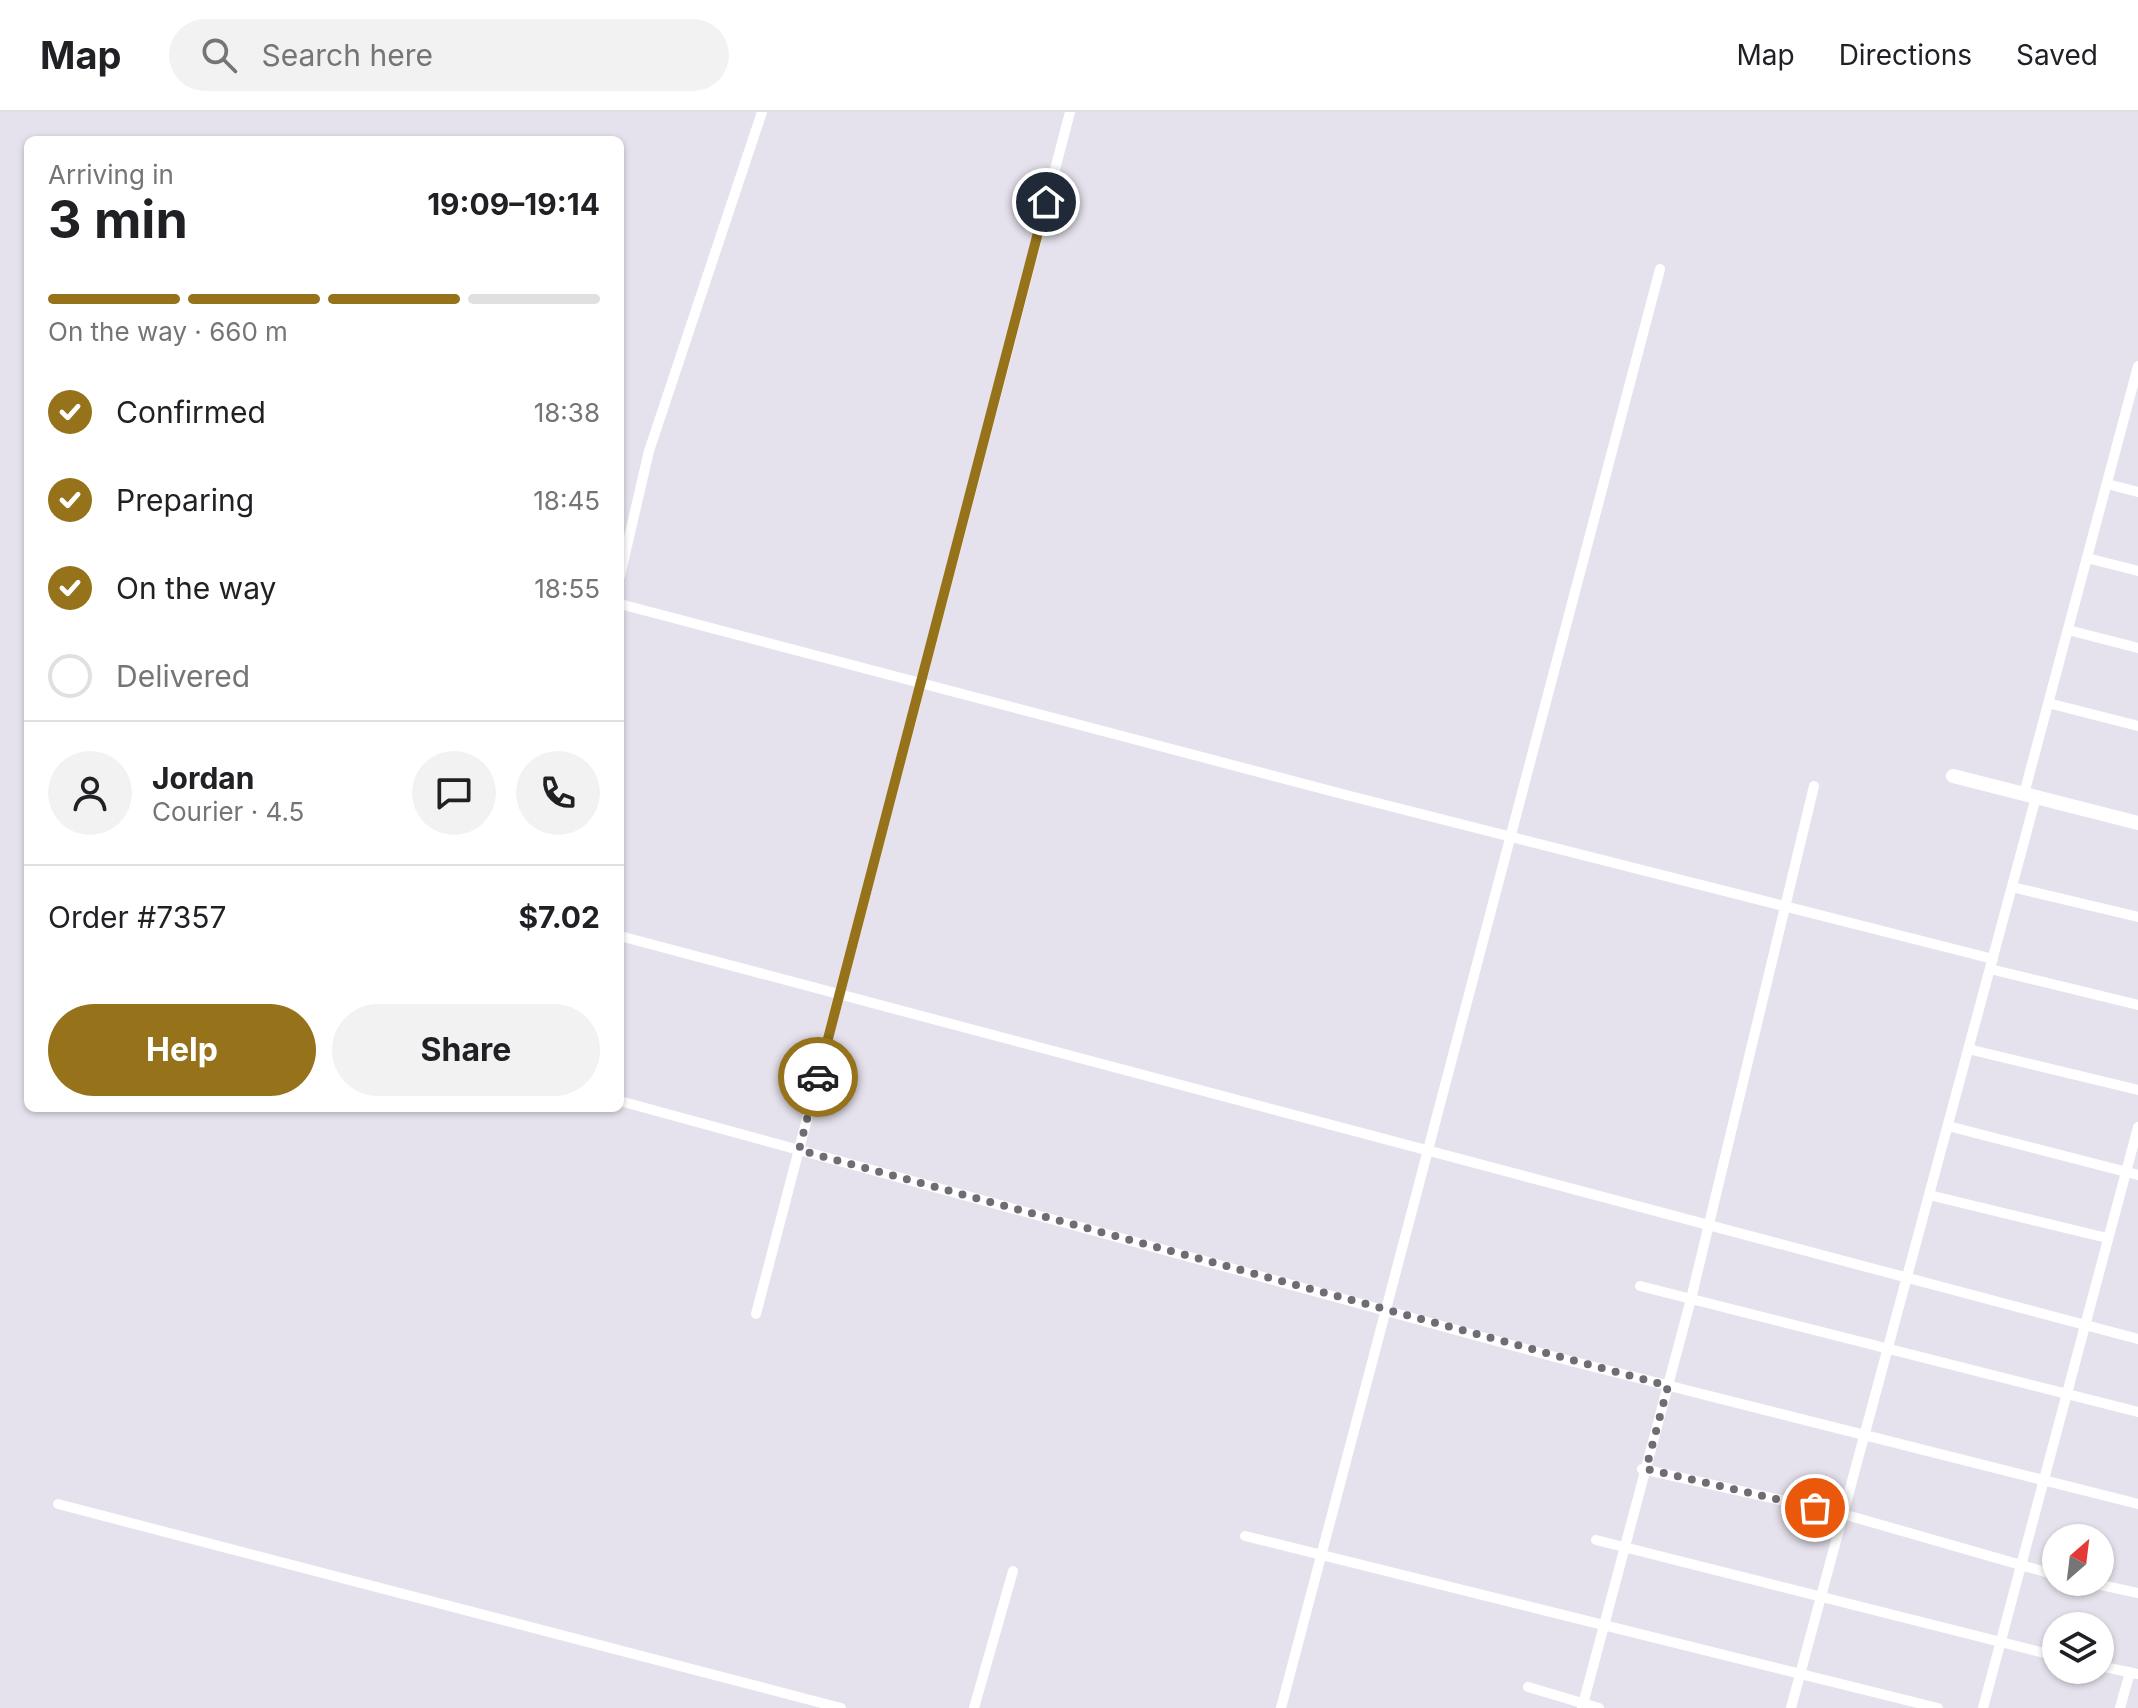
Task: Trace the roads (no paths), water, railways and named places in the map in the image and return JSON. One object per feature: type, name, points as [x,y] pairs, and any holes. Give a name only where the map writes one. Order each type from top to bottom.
[{"type":"street","points":[[624,559],[649,451],[762,112]]},
{"type":"street","points":[[756,1314],[1070,112]]},
{"type":"street","points":[[1281,1708],[1660,269]]},
{"type":"street","points":[[1791,1708],[2012,887],[2048,703],[2135,387],[2138,366]]},
{"type":"street","points":[[2107,484],[2138,492]]},
{"type":"street","points":[[2087,558],[2138,571]]},
{"type":"street","points":[[624,605],[1785,907],[2138,1005]]},
{"type":"street","points":[[2068,630],[2138,648]]},
{"type":"street","points":[[2048,703],[2138,726]]},
{"type":"street","points":[[1953,776],[2138,823]]},
{"type":"street","points":[[1583,1706],[1691,1299],[1814,786]]},
{"type":"street","points":[[2012,887],[2138,917]]},
{"type":"street","points":[[624,937],[2138,1339]]},
{"type":"street","points":[[1968,1049],[2138,1090]]},
{"type":"street","points":[[624,1102],[1385,1311],[2138,1504]]},
{"type":"street","points":[[1948,1126],[2138,1175]]},
{"type":"street","points":[[1983,1708],[2138,1127]]},
{"type":"street","points":[[1929,1195],[2107,1238]]},
{"type":"street","points":[[1640,1286],[2138,1412]]},
{"type":"street","points":[[1644,1469],[1843,1514],[2042,1571]]},
{"type":"street","points":[[58,1504],[810,1704],[841,1708]]},
{"type":"street","points":[[1245,1536],[1938,1708]]},
{"type":"street","points":[[1596,1540],[2042,1653]]},
{"type":"street","points":[[974,1708],[1013,1571]]},
{"type":"street","points":[[2114,1588],[2138,1593]]},
{"type":"street","points":[[2114,1669],[2134,1673],[2120,1708]]},
{"type":"street","points":[[1528,1687],[1583,1706],[1599,1708]]}]
